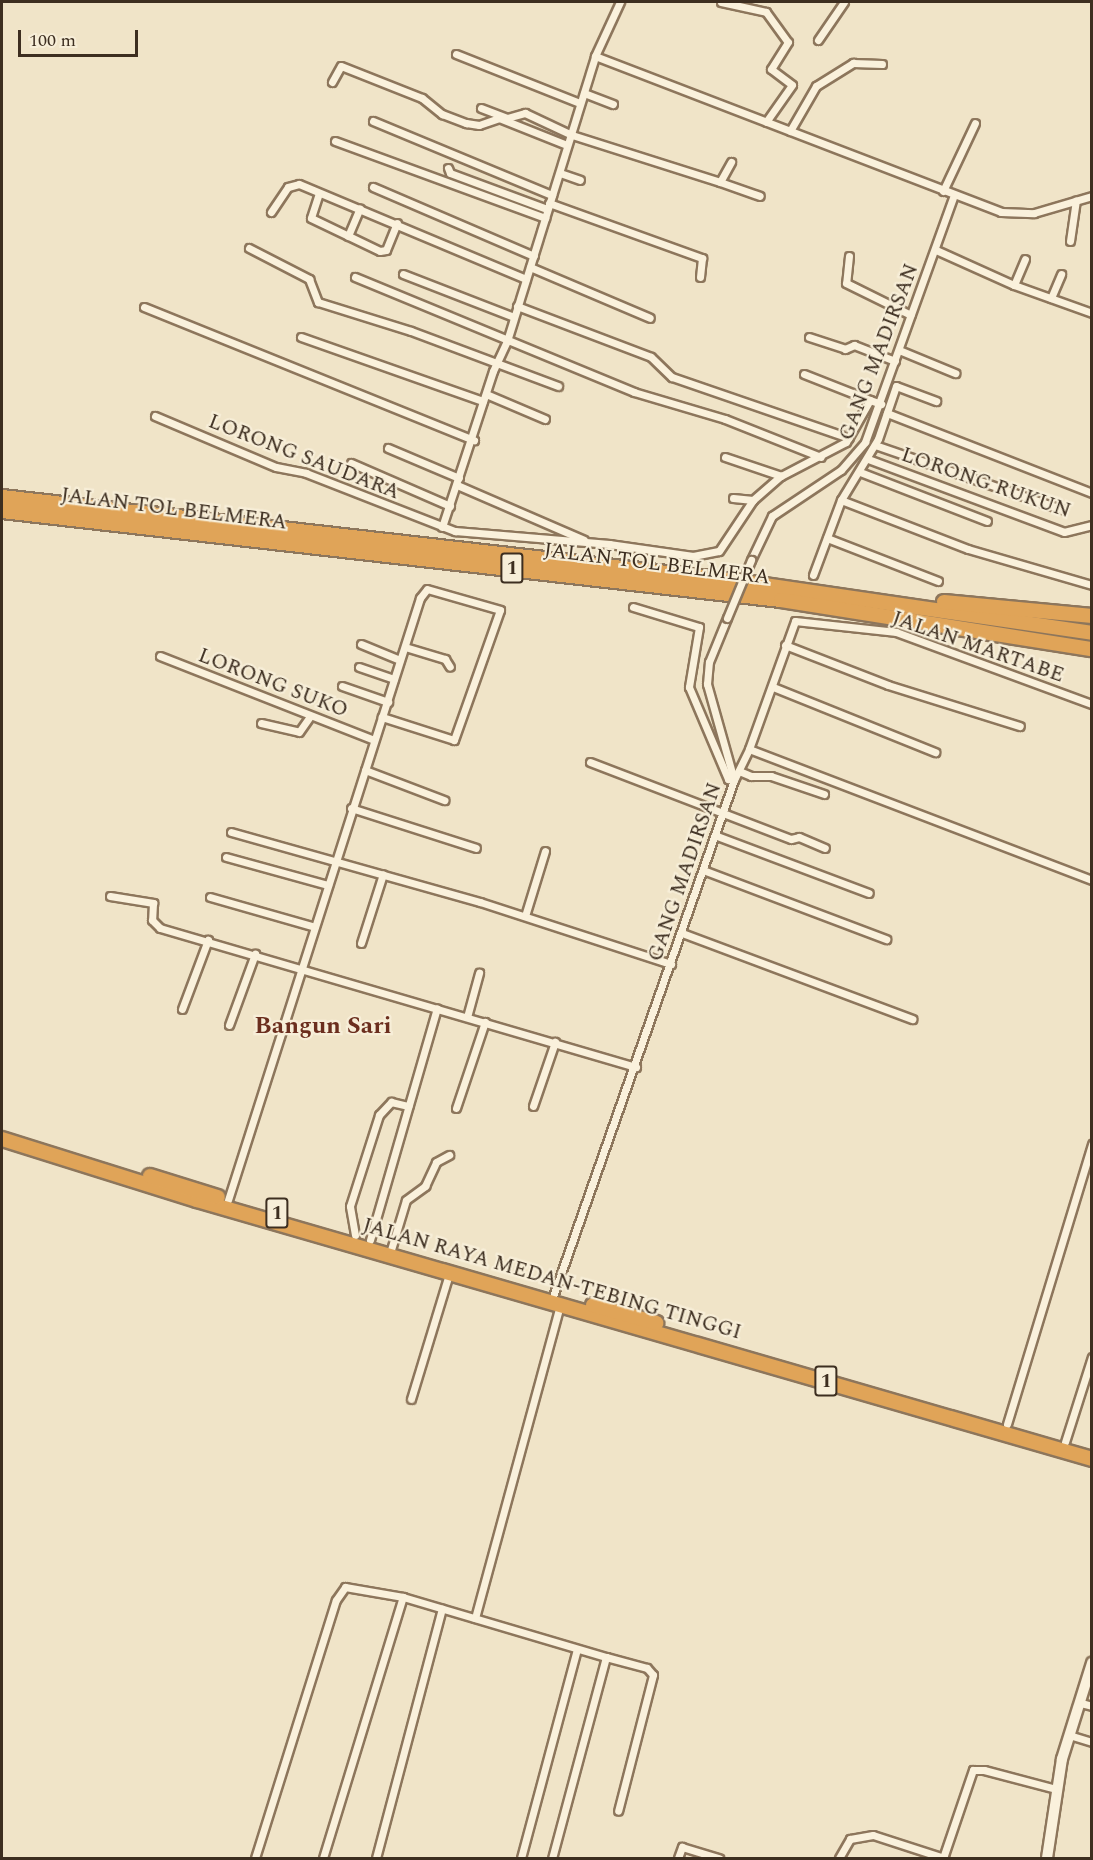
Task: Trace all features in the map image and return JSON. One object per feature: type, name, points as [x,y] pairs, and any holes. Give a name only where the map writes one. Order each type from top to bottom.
[{"type":"highway","name":"JALAN TOL BELMERA","points":[[2,497],[873,600]]},
{"type":"highway","name":"JALAN TOL BELMERA","points":[[2,511],[770,599],[1092,649]]},
{"type":"highway","points":[[873,600],[927,600],[1092,616]]},
{"type":"highway","name":"1","points":[[873,600],[1092,633]]},
{"type":"highway","name":"JALAN RAYA MEDAN-TEBING TINGGI","points":[[2,1131],[228,1200],[355,1235],[450,1271],[1007,1424],[1092,1450]]},
{"type":"highway","name":"JALAN RAYA MEDAN-TEBING TINGGI","points":[[2,1139],[197,1200],[391,1250],[1092,1459]]},
{"type":"street","points":[[442,527],[474,440],[496,362],[507,341],[595,56],[620,2]]},
{"type":"street","points":[[721,2],[758,8],[772,19],[788,42],[772,71],[792,82],[766,122]]},
{"type":"street","points":[[818,40],[844,2]]},
{"type":"street","points":[[456,54],[580,103]]},
{"type":"street","points":[[595,56],[953,196],[1018,214],[1092,196]]},
{"type":"street","points":[[790,131],[816,86],[853,63],[882,64]]},
{"type":"street","points":[[332,82],[341,66],[422,98],[442,114],[465,123],[479,125],[500,118],[567,145]]},
{"type":"street","points":[[584,93],[613,104]]},
{"type":"street","points":[[481,108],[507,118],[525,113],[572,135],[759,196]]},
{"type":"street","points":[[373,121],[552,195]]},
{"type":"street","points":[[943,191],[975,123]]},
{"type":"street","points":[[335,141],[545,218]]},
{"type":"street","points":[[720,183],[731,162]]},
{"type":"street","points":[[448,168],[450,173],[702,258],[700,277]]},
{"type":"street","points":[[560,173],[580,180]]},
{"type":"street","points":[[271,212],[292,184],[397,223],[526,279]]},
{"type":"street","points":[[373,187],[534,256]]},
{"type":"street","points":[[319,193],[311,218],[384,252],[397,223]]},
{"type":"street","name":"GANG MADIRSAN","points":[[475,1618],[555,1300],[703,870],[717,836],[734,780],[706,684],[709,662],[751,560],[772,516],[841,470],[856,455],[881,404],[953,196]]},
{"type":"street","points":[[1070,241],[1076,200]]},
{"type":"street","points":[[348,236],[360,208]]},
{"type":"street","points":[[249,248],[309,279],[318,302],[496,362],[558,386]]},
{"type":"street","points":[[936,249],[1014,285],[1092,313]]},
{"type":"street","points":[[849,256],[846,283],[910,315]]},
{"type":"street","points":[[1014,285],[1025,259]]},
{"type":"street","points":[[530,267],[650,318]]},
{"type":"street","points":[[403,274],[514,317]]},
{"type":"street","points":[[1051,298],[1061,274]]},
{"type":"street","points":[[355,277],[507,341],[654,399],[725,419],[821,457]]},
{"type":"street","points":[[517,306],[651,357],[672,377],[849,438],[870,400]]},
{"type":"street","points":[[144,307],[474,440]]},
{"type":"street","points":[[301,337],[545,419]]},
{"type":"street","points":[[809,338],[845,349],[854,345],[895,361]]},
{"type":"street","points":[[899,350],[955,373]]},
{"type":"street","points":[[804,374],[881,404]]},
{"type":"street","points":[[887,383],[936,401]]},
{"type":"street","points":[[813,575],[841,500],[875,445],[896,386]]},
{"type":"street","points":[[887,413],[1092,494]]},
{"type":"street","name":"LORONG SAUDARA","points":[[155,416],[276,467],[306,474],[442,527],[709,556],[719,551],[753,500],[781,476],[821,457],[849,438]]},
{"type":"street","points":[[875,445],[1061,509]]},
{"type":"street","points":[[388,448],[588,542]]},
{"type":"street","points":[[725,457],[781,476]]},
{"type":"street","name":"LORONG RUKUN","points":[[868,459],[1064,532],[1092,525]]},
{"type":"street","points":[[351,463],[450,506]]},
{"type":"street","points":[[860,472],[987,521]]},
{"type":"street","points":[[733,498],[753,500]]},
{"type":"street","points":[[841,500],[968,549],[1092,585]]},
{"type":"street","points":[[827,538],[938,581]]},
{"type":"street","points":[[228,1200],[351,808],[382,717],[388,702],[420,598],[427,589],[500,610],[454,740],[382,717]]},
{"type":"street","points":[[633,607],[699,627],[689,687],[724,777],[734,780]]},
{"type":"street","name":"JALAN MARTABE","points":[[734,780],[749,749],[795,621],[896,632],[1092,704]]},
{"type":"street","points":[[362,644],[400,660]]},
{"type":"street","points":[[785,645],[880,682],[1020,726]]},
{"type":"street","points":[[405,647],[445,659],[450,667]]},
{"type":"street","name":"LORONG SUKO","points":[[160,656],[374,740]]},
{"type":"street","points":[[359,667],[394,679]]},
{"type":"street","points":[[342,686],[388,702]]},
{"type":"street","points":[[772,687],[935,752]]},
{"type":"street","points":[[261,723],[303,731],[310,716]]},
{"type":"street","points":[[749,749],[1092,880]]},
{"type":"street","points":[[590,762],[791,839],[799,837],[825,848]]},
{"type":"street","points":[[365,770],[444,800]]},
{"type":"street","points":[[739,771],[824,794]]},
{"type":"street","points":[[351,808],[476,848]]},
{"type":"street","points":[[231,832],[525,916],[671,964]]},
{"type":"street","points":[[717,836],[870,893]]},
{"type":"street","points":[[525,916],[544,850]]},
{"type":"street","points":[[226,857],[328,885]]},
{"type":"street","points":[[703,870],[886,939]]},
{"type":"street","points":[[361,943],[383,874]]},
{"type":"street","points":[[110,896],[153,903],[153,924],[636,1067]]},
{"type":"street","points":[[210,897],[315,927]]},
{"type":"street","points":[[682,933],[912,1019]]},
{"type":"street","points":[[182,1009],[208,940]]},
{"type":"street","points":[[229,1025],[255,954]]},
{"type":"street","points":[[467,1017],[478,973]]},
{"type":"street","points":[[370,1240],[437,1008]]},
{"type":"street","points":[[456,1108],[484,1022]]},
{"type":"street","points":[[533,1106],[555,1042]]},
{"type":"street","points":[[355,1235],[350,1206],[379,1115],[391,1102],[409,1106]]},
{"type":"street","points":[[1007,1424],[1092,1144]]},
{"type":"street","points":[[391,1250],[406,1200],[425,1186],[436,1162],[449,1155]]},
{"type":"street","points":[[411,1399],[450,1271]]},
{"type":"street","points":[[1065,1442],[1092,1357]]},
{"type":"street","points":[[255,1858],[340,1592],[345,1587],[403,1597],[647,1668],[653,1676],[618,1810]]},
{"type":"street","points":[[323,1858],[403,1597]]},
{"type":"street","points":[[376,1858],[442,1609]]},
{"type":"street","points":[[521,1858],[577,1649]]},
{"type":"street","points":[[552,1858],[606,1657]]},
{"type":"street","points":[[1047,1858],[1056,1789],[1068,1735],[1086,1705],[1092,1663]]},
{"type":"street","points":[[1068,1735],[1092,1742]]},
{"type":"street","points":[[839,1858],[850,1839],[873,1835],[943,1858],[973,1770],[984,1770],[1056,1789]]},
{"type":"street","points":[[678,1858],[682,1847],[719,1858]]},
{"type":"district","name":"Bangun Sari","points":[[323,1027]]}]
